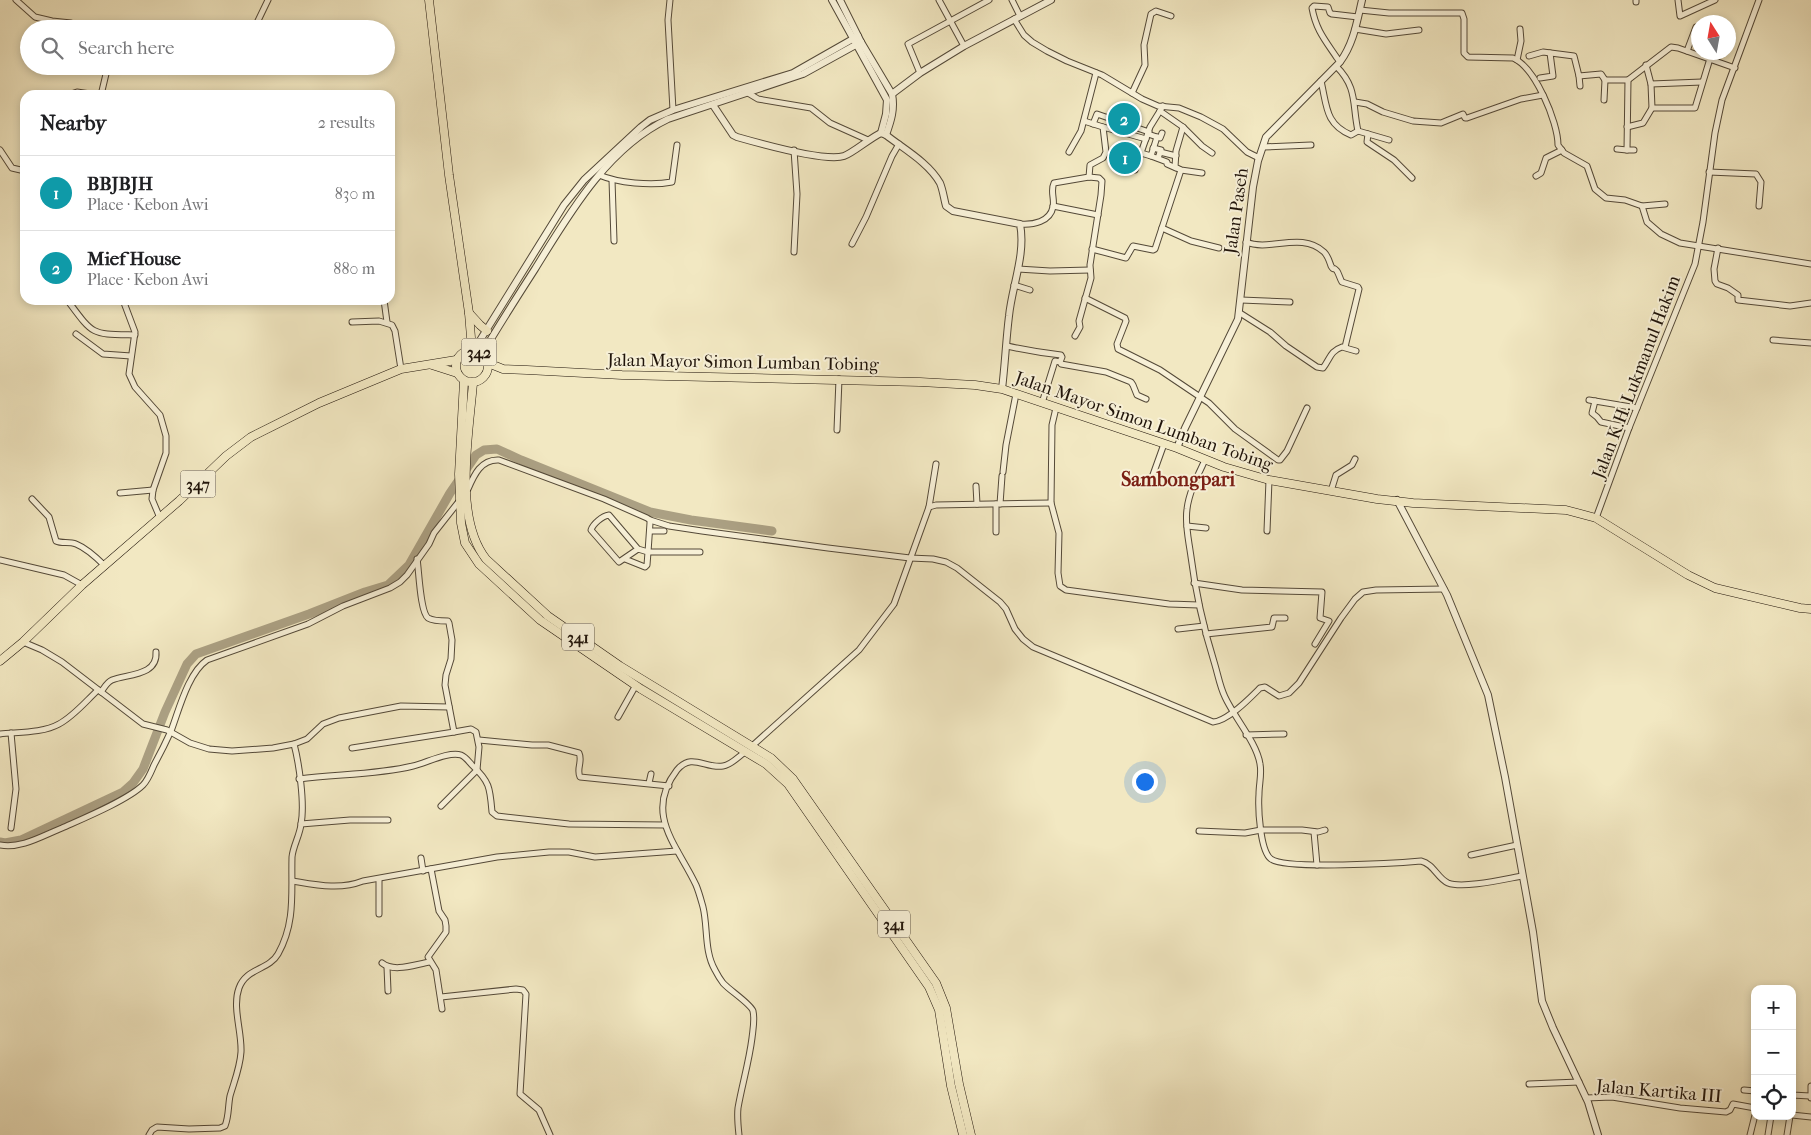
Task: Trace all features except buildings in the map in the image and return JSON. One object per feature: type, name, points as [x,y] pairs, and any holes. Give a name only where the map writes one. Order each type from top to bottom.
[{"type":"main road","points":[[430,0],[449,175],[469,313],[470,332],[476,352]]},
{"type":"main road","points":[[469,313],[487,331]]},
{"type":"main road","points":[[430,365],[459,357],[470,332]]},
{"type":"main road","name":"342","points":[[476,352],[488,363],[488,370],[480,380],[473,383],[464,381],[457,374],[455,367],[459,357],[476,352]]},
{"type":"main road","name":"Jalan Mayor Simon Lumban Tobing","points":[[488,363],[503,369],[622,375],[839,379],[975,385],[1002,389],[1269,480],[1370,498],[1413,503],[1566,510],[1596,518],[1688,575],[1715,588],[1811,609]]},
{"type":"main road","points":[[430,365],[457,374]]},
{"type":"main road","name":"347","points":[[0,661],[23,642],[82,585],[160,518],[226,456],[251,437],[318,403],[401,368],[430,365]]},
{"type":"main road","name":"Jalan Mayor Simon Lumban Tobing","points":[[485,375],[503,369]]},
{"type":"main road","name":"341","points":[[464,381],[461,523],[466,543],[479,564],[540,620],[636,686],[661,696]]},
{"type":"main road","name":"341","points":[[462,476],[466,460],[463,450],[473,383]]},
{"type":"main road","name":"341","points":[[461,495],[475,542],[486,558],[548,616],[661,696],[748,750],[771,758],[793,779],[929,987],[939,1010],[971,1135]]},
{"type":"main road","name":"341","points":[[952,1065],[963,1135]]},
{"type":"street","points":[[16,0],[35,17],[48,20]]},
{"type":"street","points":[[258,20],[268,0]]},
{"type":"street","points":[[670,0],[668,20],[673,110]]},
{"type":"street","points":[[713,105],[737,137],[827,156],[845,156],[868,140],[884,134],[893,115],[892,94],[832,0]]},
{"type":"street","points":[[840,0],[857,41],[887,100],[884,134]]},
{"type":"street","points":[[939,0],[964,46]]},
{"type":"street","points":[[920,73],[908,44],[989,0]]},
{"type":"street","points":[[1012,0],[1024,35],[1032,42],[1067,62],[1096,73],[1158,106],[1212,153]]},
{"type":"street","points":[[892,94],[920,73],[964,46],[1051,0]]},
{"type":"street","name":"Jalan Paseh","points":[[1176,448],[1240,313],[1253,187],[1266,137],[1338,64],[1352,43],[1362,0]]},
{"type":"street","points":[[1678,0],[1680,16],[1704,2],[1715,0]]},
{"type":"street","name":"Jalan K.H. Lukmanul Hakim","points":[[1596,518],[1629,428],[1695,264],[1722,100],[1759,0]]},
{"type":"street","points":[[1358,130],[1355,102],[1350,85],[1336,58],[1315,25],[1312,8],[1314,6],[1328,6],[1332,14],[1462,13],[1464,19],[1464,53],[1468,58],[1508,58],[1519,61],[1543,95],[1553,116],[1558,136],[1558,145],[1576,161],[1587,166],[1595,188],[1606,198],[1625,200],[1642,206],[1665,204]]},
{"type":"street","points":[[1132,93],[1145,65],[1144,45],[1151,14],[1156,12],[1171,16]]},
{"type":"street","points":[[1355,29],[1386,34],[1420,30]]},
{"type":"street","points":[[1519,61],[1520,29]]},
{"type":"street","points":[[1687,51],[1691,40]]},
{"type":"street","points":[[476,352],[564,205],[584,180],[652,127],[668,119],[713,105],[793,73],[857,41]]},
{"type":"street","points":[[476,352],[570,211],[599,175],[650,120],[673,110],[739,93],[748,93],[803,74],[857,41]]},
{"type":"street","points":[[1605,80],[1628,80],[1671,47],[1691,52]]},
{"type":"street","points":[[1529,56],[1539,52],[1574,56],[1580,86]]},
{"type":"street","points":[[1540,78],[1553,76],[1550,52]]},
{"type":"street","points":[[1652,108],[1696,107],[1710,60]]},
{"type":"street","points":[[1713,60],[1734,68]]},
{"type":"street","points":[[1628,127],[1643,123],[1652,108],[1651,84],[1646,65]]},
{"type":"street","points":[[1069,152],[1081,131],[1096,73]]},
{"type":"street","points":[[1579,76],[1600,73],[1605,80],[1604,100]]},
{"type":"street","points":[[101,90],[106,75]]},
{"type":"street","points":[[1627,150],[1628,80]]},
{"type":"street","points":[[1321,81],[1330,119],[1335,127],[1351,135],[1355,134],[1358,130]]},
{"type":"street","points":[[1651,84],[1702,82]]},
{"type":"street","points":[[748,93],[758,100],[811,108],[830,123],[868,140]]},
{"type":"street","points":[[1355,102],[1367,104],[1399,118],[1438,123],[1463,114],[1467,118],[1522,99],[1543,95]]},
{"type":"street","points":[[1161,109],[1179,108],[1201,117],[1223,129],[1247,152],[1259,158]]},
{"type":"street","points":[[1134,170],[1147,135],[1161,109]]},
{"type":"street","points":[[1094,124],[1097,114],[1147,135]]},
{"type":"street","points":[[1084,121],[1103,127],[1160,136],[1151,156]]},
{"type":"street","points":[[1089,177],[1090,165],[1098,162],[1105,155],[1103,127]]},
{"type":"street","points":[[1092,250],[1126,258],[1133,246],[1153,250],[1162,228],[1178,169],[1176,156],[1183,128]]},
{"type":"street","points":[[1358,130],[1389,140]]},
{"type":"street","points":[[884,134],[925,165],[938,179],[946,206],[953,210],[1020,224],[1036,223],[1049,216],[1053,206],[1053,184],[1089,177],[1099,178],[1102,181],[1092,250],[1091,278],[1079,321],[1080,327],[1076,336]]},
{"type":"street","points":[[1368,134],[1367,142],[1394,160],[1412,178]]},
{"type":"street","points":[[852,244],[899,144]]},
{"type":"street","points":[[1263,147],[1311,144]]},
{"type":"street","points":[[599,175],[612,180],[630,182],[672,182],[677,145]]},
{"type":"street","points":[[1154,148],[1161,150],[1160,152],[1176,156]]},
{"type":"street","points":[[1617,149],[1634,150]]},
{"type":"street","points":[[0,150],[12,168],[20,170]]},
{"type":"street","points":[[794,150],[797,194],[794,252]]},
{"type":"street","points":[[1536,176],[1541,172],[1546,158],[1562,150]]},
{"type":"street","points":[[1141,152],[1167,162],[1167,164],[1178,169],[1202,173]]},
{"type":"street","points":[[1158,158],[1160,152]]},
{"type":"street","points":[[1709,172],[1756,174],[1761,182],[1759,206]]},
{"type":"street","points":[[612,180],[614,241]]},
{"type":"street","points":[[564,205],[570,211]]},
{"type":"street","points":[[1053,206],[1098,215]]},
{"type":"street","points":[[1642,206],[1647,222],[1661,234],[1680,243],[1811,264]]},
{"type":"street","points":[[1002,389],[1009,316],[1022,238],[1020,224]]},
{"type":"street","points":[[1162,228],[1190,241],[1219,248]]},
{"type":"street","points":[[1246,242],[1260,245],[1284,242],[1305,243],[1314,246],[1324,251],[1329,258],[1331,266],[1338,272],[1342,282],[1359,288],[1345,347]]},
{"type":"street","points":[[1718,248],[1714,268],[1714,281],[1738,295],[1738,300],[1790,306],[1811,303]]},
{"type":"street","points":[[1018,269],[1050,271],[1090,270]]},
{"type":"street","points":[[1014,285],[1030,290]]},
{"type":"street","points":[[1085,298],[1126,318],[1117,344],[1118,349],[1160,370],[1217,410],[1235,428],[1279,460],[1287,451],[1307,408]]},
{"type":"street","points":[[1241,300],[1290,302]]},
{"type":"street","points":[[71,305],[87,327],[99,334],[135,335]]},
{"type":"street","points":[[125,305],[135,335],[130,374],[135,387],[160,415],[166,436],[166,453],[153,490],[153,502],[160,518]]},
{"type":"street","points":[[385,305],[387,322]]},
{"type":"street","points":[[1240,313],[1270,332],[1286,346],[1317,367],[1323,368],[1334,350],[1345,347],[1356,351]]},
{"type":"street","points":[[352,322],[387,322],[392,324],[395,331],[401,368]]},
{"type":"street","points":[[76,334],[103,354],[131,356]]},
{"type":"street","points":[[1773,340],[1811,343]]},
{"type":"street","points":[[1007,346],[1036,353],[1048,352],[1061,356],[1060,362]]},
{"type":"street","points":[[1042,403],[1054,362],[1106,372],[1131,382],[1137,395],[1146,399]]},
{"type":"street","points":[[837,430],[839,379]]},
{"type":"street","points":[[996,532],[1006,445],[1016,394]]},
{"type":"street","points":[[1629,428],[1601,422],[1593,414],[1592,400],[1637,408]]},
{"type":"street","points":[[1056,408],[1052,425],[1051,504],[1059,534],[1058,573],[1060,586],[1066,590],[1169,604],[1199,605]]},
{"type":"street","points":[[1150,482],[1164,444]]},
{"type":"street","points":[[1331,491],[1336,475],[1352,465],[1355,459]]},
{"type":"street","points":[[0,845],[20,844],[67,826],[123,799],[143,786],[197,669],[207,660],[308,624],[400,582],[429,544],[434,533],[483,464],[490,460],[499,460],[604,499],[650,520],[669,526],[946,562],[957,568],[1000,602],[1006,609],[1015,629],[1033,647],[1213,722],[1223,720],[1232,710],[1260,688],[1265,687],[1279,696],[1289,693],[1299,683],[1322,639],[1329,621],[1320,618],[1322,592],[1242,590],[1194,583]]},
{"type":"street","points":[[1206,460],[1190,496],[1187,509],[1187,526],[1194,583],[1224,696],[1256,750],[1260,763],[1261,830],[1269,858],[1281,863],[1316,865],[1421,861],[1426,862],[1440,878],[1448,883],[1460,886],[1522,876]]},
{"type":"street","points":[[739,1135],[738,1109],[750,1061],[754,1023],[753,1012],[750,1005],[723,983],[711,964],[704,909],[696,886],[665,825],[663,806],[676,771],[684,763],[693,761],[720,767],[727,765],[748,750],[860,650],[894,604],[929,507],[936,464]]},
{"type":"street","points":[[1267,531],[1269,480]]},
{"type":"street","points":[[976,486],[977,504]]},
{"type":"street","points":[[120,493],[153,490]]},
{"type":"street","points":[[32,499],[49,517],[56,541],[76,544],[98,558],[105,566]]},
{"type":"street","points":[[1397,500],[1444,588],[1488,695],[1506,777],[1533,932],[1542,1001],[1586,1098],[1598,1135]]},
{"type":"street","points":[[929,507],[936,505],[1051,504]]},
{"type":"street","points":[[638,549],[619,562],[591,530],[592,526],[609,515],[638,549],[648,552],[700,552]]},
{"type":"street","points":[[625,559],[646,567],[650,520]]},
{"type":"street","points":[[1187,526],[1206,528]]},
{"type":"street","points":[[650,531],[664,531]]},
{"type":"street","points":[[418,559],[422,603],[426,614],[428,618],[448,621],[449,623],[451,650],[445,685],[454,732]]},
{"type":"street","points":[[0,560],[64,575],[82,585]]},
{"type":"street","points":[[1315,644],[1322,639],[1363,592],[1444,588]]},
{"type":"street","points":[[1206,634],[1273,627],[1274,618],[1285,618]]},
{"type":"street","points":[[1178,629],[1204,626]]},
{"type":"street","points":[[23,642],[42,650],[62,662],[143,724],[169,731],[190,743],[220,750],[265,749],[294,744],[310,737],[322,724],[339,718],[400,706],[449,707]]},
{"type":"street","points":[[0,734],[47,729],[57,726],[67,720],[111,680],[145,672],[156,659],[156,652]]},
{"type":"street","points":[[618,717],[636,686]]},
{"type":"street","points":[[352,748],[471,729],[476,732],[479,740],[477,770],[441,806]]},
{"type":"street","points":[[11,733],[16,789],[11,828]]},
{"type":"street","points":[[1246,735],[1284,734]]},
{"type":"street","points":[[479,740],[554,746],[579,753],[581,757],[578,774],[580,777],[649,782],[669,786]]},
{"type":"street","points":[[149,1135],[157,1127],[189,1130],[225,1126],[241,1052],[237,1002],[239,989],[247,975],[277,956],[289,925],[293,881],[293,854],[301,824],[297,756],[294,744]]},
{"type":"street","points":[[299,779],[376,773],[412,766],[455,754],[462,755],[485,778],[490,789],[492,812],[502,817],[569,824],[665,825]]},
{"type":"street","points":[[649,782],[651,774]]},
{"type":"street","points":[[301,824],[350,820],[388,820]]},
{"type":"street","points":[[1199,831],[1245,833],[1261,830],[1302,830],[1314,832],[1325,830]]},
{"type":"street","points":[[1314,832],[1316,865]]},
{"type":"street","points":[[1471,855],[1517,845]]},
{"type":"street","points":[[293,881],[339,887],[496,857],[569,852],[595,857],[677,851]]},
{"type":"street","points":[[421,858],[422,871]]},
{"type":"street","points":[[431,870],[440,911],[446,926],[446,932],[428,956],[436,970],[442,1009]]},
{"type":"street","points":[[379,879],[379,914]]},
{"type":"street","points":[[388,991],[384,965],[394,968],[430,962]]},
{"type":"street","points":[[441,997],[516,989],[524,990],[526,994],[520,1094],[540,1110],[550,1135]]},
{"type":"street","points":[[1529,1084],[1579,1082]]},
{"type":"street","points":[[1796,1095],[1811,1097],[1811,1086]]},
{"type":"street","points":[[1744,1090],[1751,1091]]},
{"type":"street","name":"Jalan Kartika III","points":[[1586,1098],[1612,1097],[1680,1108],[1726,1112],[1730,1110],[1733,1104],[1751,1107]]},
{"type":"street","points":[[1796,1116],[1811,1117]]},
{"type":"street","points":[[1750,1135],[1754,1120]]},
{"type":"street","points":[[1768,1135],[1770,1120]]},
{"type":"street","points":[[1787,1135],[1790,1120]]},
{"type":"street","points":[[217,1135],[220,1128]]},
{"type":"waterway","points":[[0,842],[21,840],[123,792],[133,783],[143,769],[165,712],[187,664],[196,654],[388,585],[409,565],[450,493],[476,455],[484,450],[497,449],[650,512],[691,520],[772,531]]},
{"type":"place","name":"Mief House","points":[[1124,119]]},
{"type":"place","name":"BBJBJH","points":[[1125,158]]},
{"type":"district","name":"Sambongpari","points":[[1178,479]]}]
